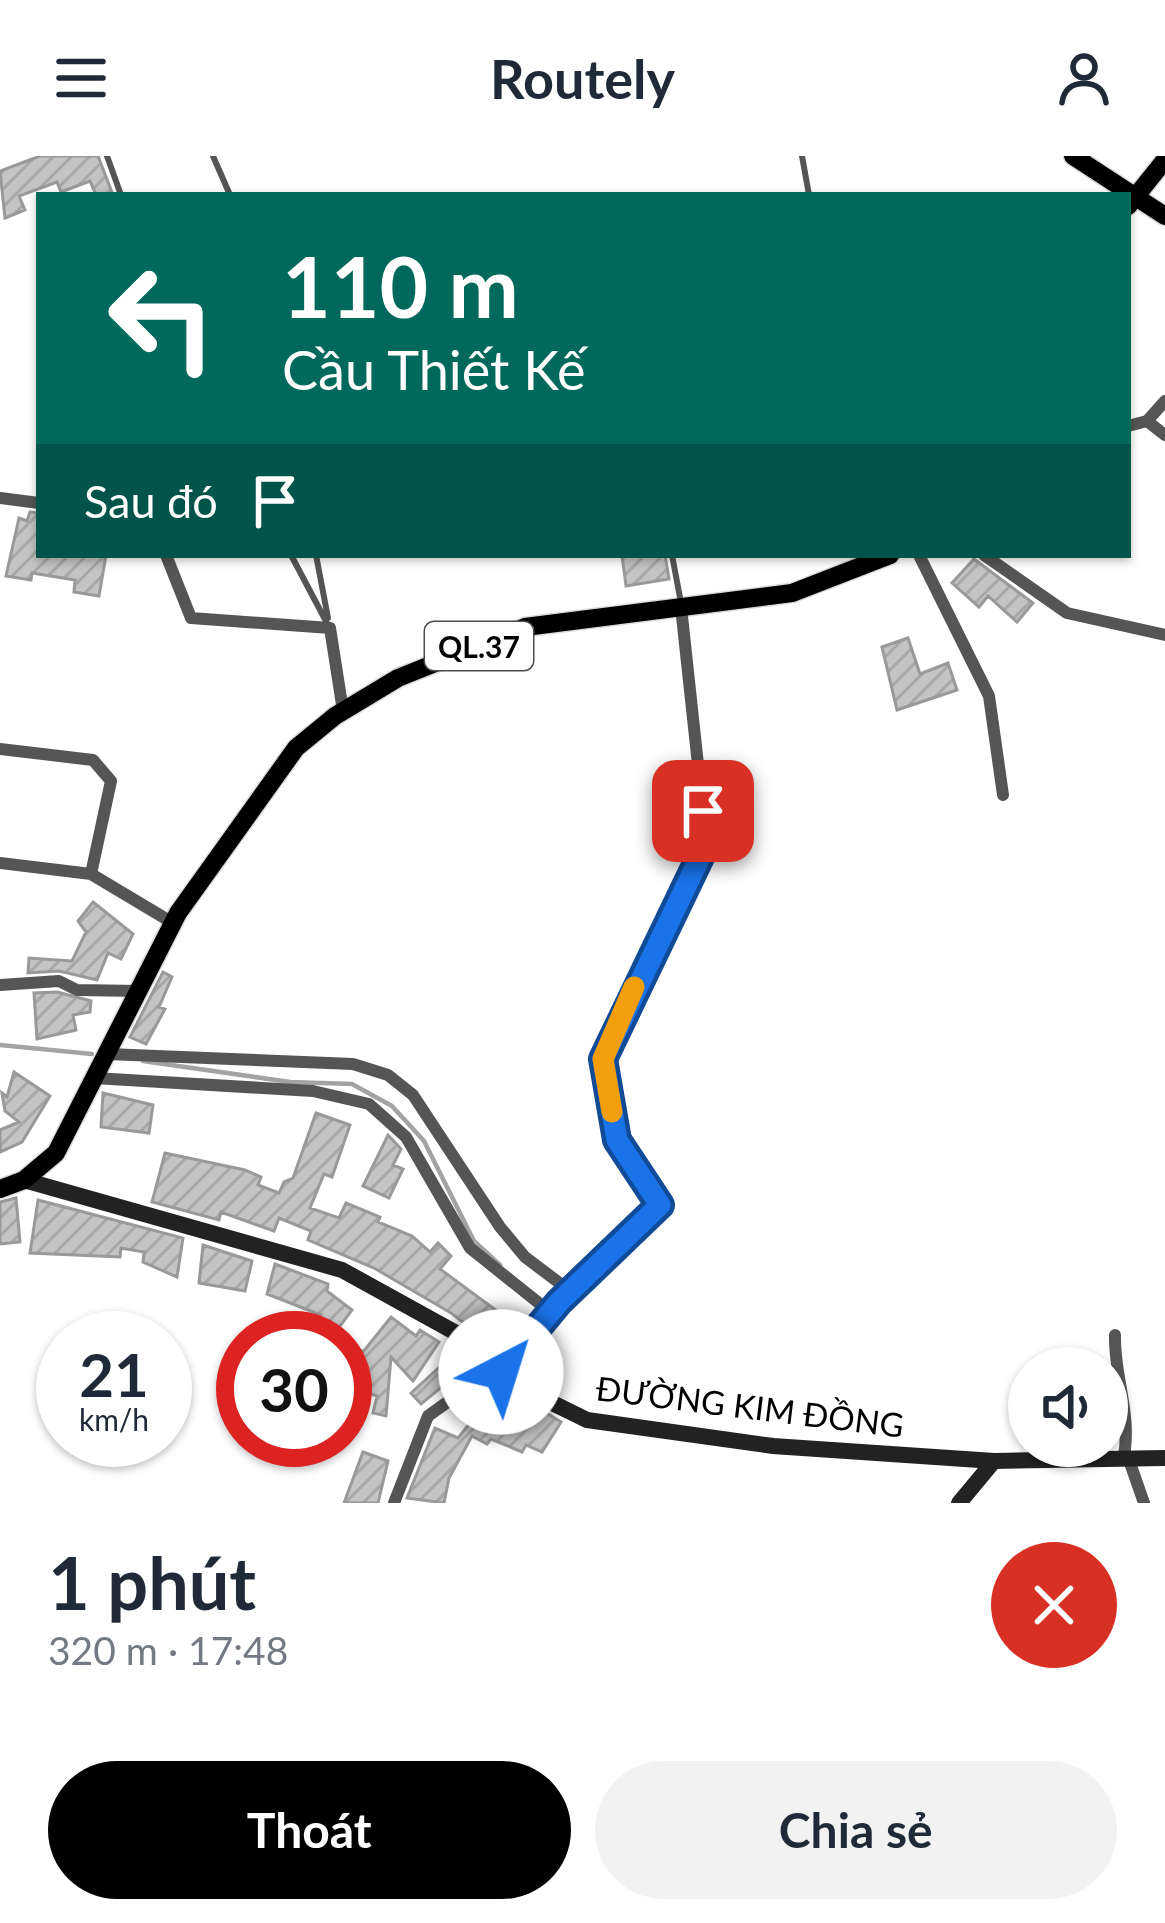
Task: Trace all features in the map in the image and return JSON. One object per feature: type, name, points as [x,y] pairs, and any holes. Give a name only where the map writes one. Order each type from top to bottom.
[{"type":"main road","points":[[1078,158],[1119,192]]},
{"type":"main road","points":[[1165,160],[1131,202],[1165,216]]},
{"type":"main road","name":"QL.37","points":[[0,1189],[23,1180],[56,1153],[173,923],[296,748],[344,711],[398,678],[525,627],[792,593],[882,558]]},
{"type":"street","points":[[1131,425],[1147,421],[1165,401]]},
{"type":"street","points":[[1147,421],[1165,435]]},
{"type":"street","points":[[0,498],[36,503]]},
{"type":"street","points":[[167,558],[191,618],[330,628],[344,711]]},
{"type":"street","points":[[920,558],[989,696],[1003,795]]},
{"type":"street","points":[[988,558],[1067,613],[1165,635]]},
{"type":"street","points":[[394,1503],[428,1416],[498,1370],[661,1201],[617,1140],[602,1073],[620,1016],[702,853],[701,790],[681,607]]},
{"type":"street","points":[[0,748],[93,760],[111,781],[91,874]]},
{"type":"street","points":[[0,863],[91,874],[173,923]]},
{"type":"street","points":[[0,985],[59,981],[77,990],[139,992]]},
{"type":"street","points":[[107,1054],[353,1064],[388,1075],[413,1095],[525,1257],[570,1291]]},
{"type":"street","points":[[94,1078],[313,1091],[369,1104],[406,1137],[470,1249],[550,1312]]},
{"type":"street","name":"ĐƯỜNG KIM ĐỒNG","points":[[23,1180],[342,1270],[458,1334],[498,1370],[566,1414],[587,1420],[773,1446],[1008,1461]]},
{"type":"street","points":[[1115,1335],[1115,1347]]},
{"type":"street","name":"ĐƯỜNG KIM ĐỒNG","points":[[1128,1460],[1165,1458]]},
{"type":"street","points":[[959,1503],[994,1461]]},
{"type":"street","points":[[1128,1465],[1144,1503]]},
{"type":"lane","points":[[107,156],[120,192]]},
{"type":"lane","points":[[213,156],[229,192]]},
{"type":"lane","points":[[802,156],[808,192]]},
{"type":"lane","points":[[293,558],[330,628]]},
{"type":"lane","points":[[317,558],[330,628]]},
{"type":"lane","points":[[673,558],[681,607]]},
{"type":"building","points":[[40,156],[98,156],[112,192],[95,192],[90,181],[61,192],[57,182],[19,196],[25,210],[5,218],[0,171]]},
{"type":"building","points":[[30,512],[36,513],[36,558],[105,558],[99,596],[74,592],[75,580],[32,573],[31,580],[6,576],[19,518],[27,521]]},
{"type":"building","points":[[622,558],[666,558],[669,579],[626,586]]},
{"type":"building","points":[[974,559],[1033,603],[1017,622],[988,596],[979,607],[952,583]]},
{"type":"building","points":[[908,638],[920,674],[948,663],[957,690],[897,710],[882,647]]},
{"type":"building","points":[[93,902],[133,934],[121,959],[108,953],[97,980],[59,971],[28,973],[29,958],[72,961],[86,932],[78,921]]},
{"type":"building","points":[[163,972],[172,977],[159,1007],[165,1009],[146,1044],[130,1037]]},
{"type":"building","points":[[57,992],[91,1001],[90,1012],[73,1015],[76,1030],[37,1039],[34,993]]},
{"type":"building","points":[[14,1072],[50,1096],[22,1142],[0,1152],[0,1130],[19,1122],[5,1111],[2,1093],[7,1097]]},
{"type":"building","points":[[103,1093],[153,1105],[149,1133],[101,1127]]},
{"type":"building","points":[[316,1113],[350,1125],[332,1177],[324,1174],[310,1208],[339,1218],[346,1203],[380,1217],[378,1222],[412,1236],[430,1252],[438,1243],[451,1256],[440,1269],[516,1325],[499,1350],[451,1313],[374,1268],[308,1240],[311,1231],[279,1218],[274,1231],[221,1212],[219,1220],[152,1202],[165,1153],[245,1170],[261,1177],[258,1185],[279,1193],[284,1182],[293,1178]]},
{"type":"building","points":[[388,1135],[401,1149],[393,1165],[403,1169],[389,1198],[363,1186]]},
{"type":"building","points":[[16,1198],[20,1242],[0,1244],[0,1202]]},
{"type":"building","points":[[38,1200],[183,1238],[177,1277],[143,1262],[144,1252],[121,1248],[120,1257],[30,1253]]},
{"type":"building","points":[[203,1245],[252,1261],[245,1291],[199,1283]]},
{"type":"building","points":[[275,1264],[328,1284],[327,1291],[352,1310],[311,1311],[267,1294]]},
{"type":"building","points":[[391,1317],[416,1336],[420,1330],[439,1342],[413,1381],[391,1357],[386,1416],[373,1413],[377,1396],[372,1394],[372,1341]]},
{"type":"building","points":[[455,1353],[467,1366],[421,1404],[411,1393]]},
{"type":"building","points":[[501,1385],[561,1422],[542,1452],[526,1445],[522,1452],[491,1439],[487,1444],[472,1436],[449,1478],[444,1503],[407,1498],[435,1428],[458,1438]]},
{"type":"building","points":[[372,1455],[388,1461],[378,1503],[344,1503],[357,1467],[372,1467]]},
{"type":"waterway","points":[[0,1045],[92,1054]]},
{"type":"waterway","points":[[143,1061],[290,1082],[352,1084],[392,1106],[424,1141],[474,1241],[500,1265]]},
{"type":"slow traffic","points":[[612,1112],[603,1059],[634,987]]},
{"type":"route","points":[[501,1372],[559,1302],[660,1205],[617,1140],[603,1059],[702,853],[703,811]]}]
